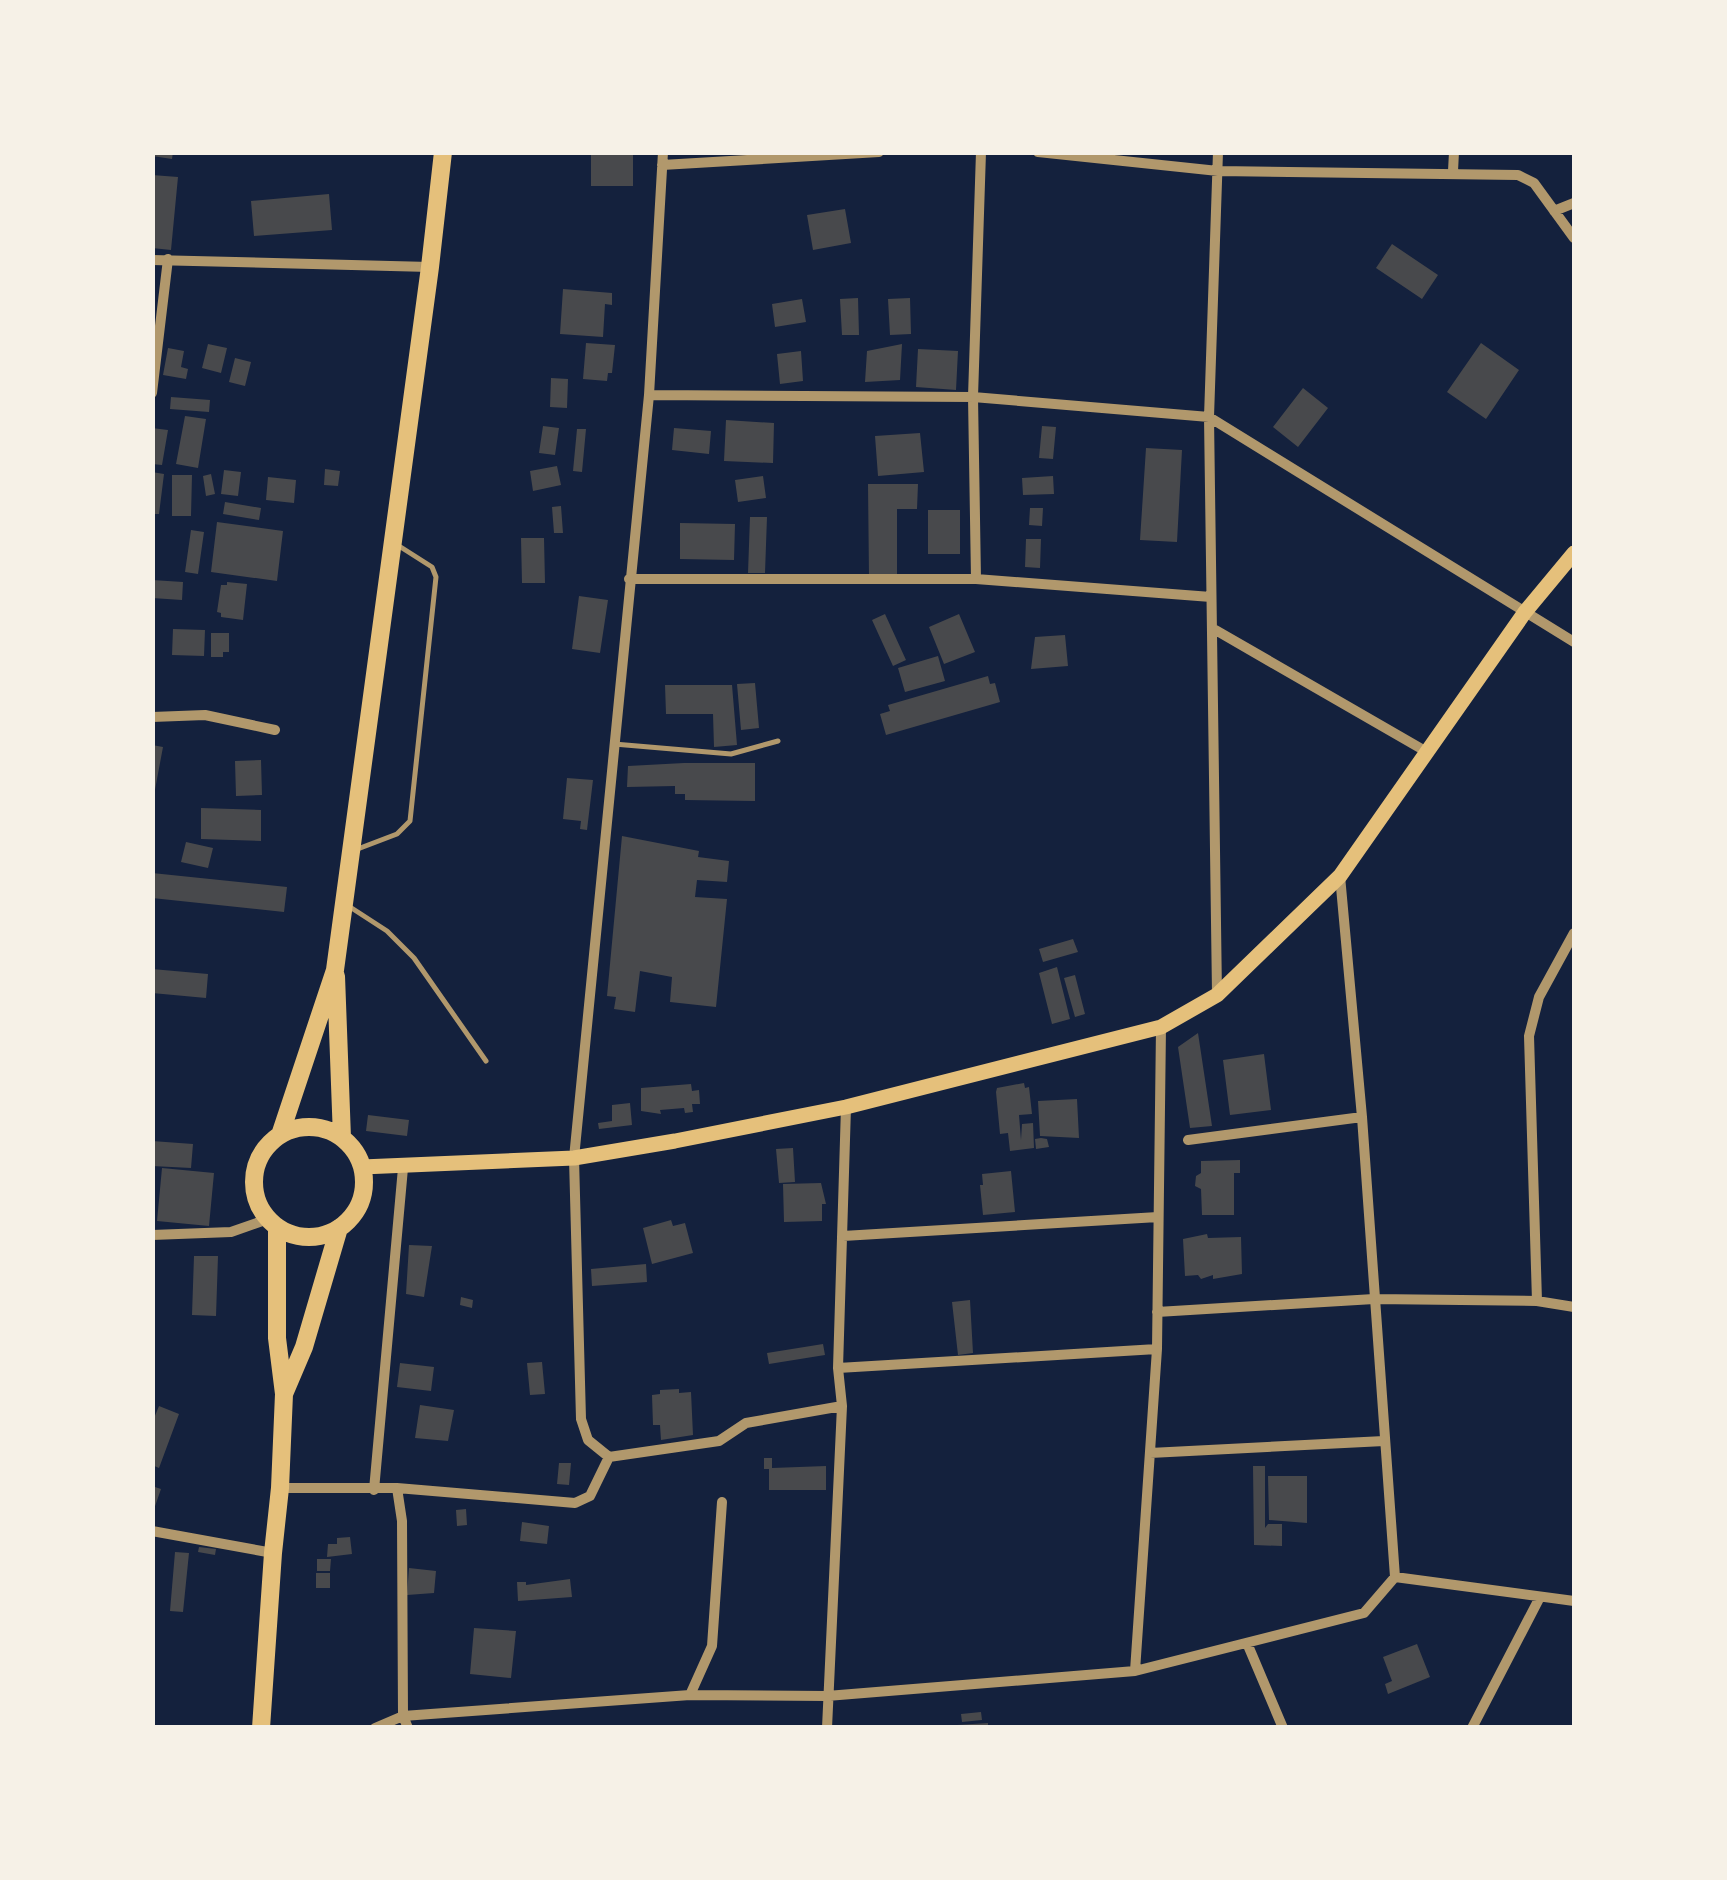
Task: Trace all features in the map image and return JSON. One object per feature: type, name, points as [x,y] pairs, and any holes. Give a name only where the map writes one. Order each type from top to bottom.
[{"type":"highway","points":[[280,1135],[335,970],[443,152]]},
{"type":"highway","points":[[335,970],[342,1138]]},
{"type":"highway","points":[[261,1728],[284,1394],[277,1338],[272,1223],[256,1198],[254,1174],[263,1152],[280,1135],[300,1127],[322,1128],[342,1138],[358,1156],[364,1178],[360,1202],[339,1228],[304,1347],[284,1394]]},
{"type":"highway","points":[[272,1223],[308,1237],[339,1228]]},
{"type":"main road","points":[[362,1167],[574,1158],[846,1108],[1161,1027],[1217,995],[1340,876],[1525,612],[1574,554]]},
{"type":"street","points":[[842,1406],[746,1422],[719,1442],[609,1457],[588,1440],[579,1405],[574,1158],[649,395],[662,159],[879,152]]},
{"type":"street","points":[[976,579],[973,398],[982,152]]},
{"type":"street","points":[[1038,152],[1218,171],[1518,175],[1534,183],[1574,238]]},
{"type":"street","points":[[1217,995],[1209,416],[1218,152]]},
{"type":"street","points":[[1453,172],[1454,152]]},
{"type":"street","points":[[1554,210],[1574,203]]},
{"type":"street","points":[[152,394],[168,259]]},
{"type":"street","points":[[152,260],[430,267]]},
{"type":"street","points":[[649,395],[973,398],[1209,416],[1574,642]]},
{"type":"street","points":[[629,579],[976,579],[1212,597]]},
{"type":"street","points":[[1212,628],[1426,752]]},
{"type":"street","points":[[152,717],[204,715],[275,730]]},
{"type":"street","points":[[375,1728],[690,1694],[826,1696],[1135,1671],[1364,1613],[1395,1577],[1362,1117],[1340,876]]},
{"type":"street","points":[[1537,1301],[1529,1036],[1539,998],[1574,933]]},
{"type":"street","points":[[1135,1671],[1157,1349],[1161,1027]]},
{"type":"street","points":[[827,1728],[842,1406],[838,1368],[846,1108]]},
{"type":"street","points":[[1188,1140],[1362,1117]]},
{"type":"street","points":[[374,1490],[404,1168]]},
{"type":"street","points":[[842,1236],[1158,1217]]},
{"type":"street","points":[[152,1234],[231,1232],[272,1223]]},
{"type":"street","points":[[1157,1312],[1374,1299],[1537,1301],[1574,1307]]},
{"type":"street","points":[[838,1368],[1157,1349]]},
{"type":"street","points":[[1150,1453],[1384,1440]]},
{"type":"street","points":[[280,1488],[396,1488],[576,1503],[590,1496],[609,1457]]},
{"type":"street","points":[[396,1488],[402,1521],[406,1722]]},
{"type":"street","points":[[690,1694],[712,1646],[722,1502]]},
{"type":"street","points":[[152,1531],[272,1553]]},
{"type":"street","points":[[1395,1577],[1574,1601]]},
{"type":"street","points":[[1472,1728],[1540,1596]]},
{"type":"street","points":[[1247,1643],[1283,1728]]},
{"type":"lane","points":[[352,852],[398,834],[410,822],[436,576],[432,567],[394,543]]},
{"type":"lane","points":[[613,744],[732,754],[778,740]]},
{"type":"lane","points":[[345,904],[388,931],[414,958],[486,1060]]},
{"type":"building","points":[[152,152],[173,152],[172,159],[152,156]]},
{"type":"building","points":[[591,153],[633,153],[633,186],[591,186]]},
{"type":"building","points":[[152,175],[178,177],[171,250],[152,248]]},
{"type":"building","points":[[329,194],[332,230],[254,236],[251,201]]},
{"type":"building","points":[[845,209],[851,243],[813,250],[807,215]]},
{"type":"building","points":[[1392,244],[1438,275],[1422,299],[1376,268]]},
{"type":"building","points":[[563,289],[612,293],[612,305],[605,304],[603,337],[560,334]]},
{"type":"building","points":[[858,298],[859,335],[842,335],[840,299]]},
{"type":"building","points":[[910,298],[911,334],[890,335],[888,299]]},
{"type":"building","points":[[802,299],[806,322],[775,327],[772,304]]},
{"type":"building","points":[[586,343],[615,345],[612,373],[608,373],[607,381],[583,379]]},
{"type":"building","points":[[1481,343],[1519,370],[1486,419],[1447,392]]},
{"type":"building","points":[[208,344],[227,348],[221,373],[202,368]]},
{"type":"building","points":[[902,344],[900,380],[865,382],[867,351]]},
{"type":"building","points":[[168,348],[184,351],[181,367],[188,369],[186,379],[163,375]]},
{"type":"building","points":[[918,349],[958,351],[956,390],[916,387]]},
{"type":"building","points":[[801,351],[803,381],[780,384],[777,354]]},
{"type":"building","points":[[235,358],[251,362],[245,386],[229,382]]},
{"type":"building","points":[[551,378],[568,379],[567,408],[550,407]]},
{"type":"building","points":[[1303,388],[1328,408],[1298,447],[1273,427]]},
{"type":"building","points":[[171,397],[210,400],[209,412],[170,409]]},
{"type":"building","points":[[185,416],[206,419],[198,468],[176,464]]},
{"type":"building","points":[[726,420],[774,423],[773,463],[724,461]]},
{"type":"building","points":[[543,426],[559,428],[555,455],[539,453]]},
{"type":"building","points":[[1042,426],[1056,427],[1053,459],[1039,458]]},
{"type":"building","points":[[152,428],[168,430],[162,465],[152,464]]},
{"type":"building","points":[[674,428],[711,431],[709,454],[672,450]]},
{"type":"building","points":[[577,429],[586,429],[582,472],[573,471]]},
{"type":"building","points":[[920,433],[924,472],[878,476],[875,436]]},
{"type":"building","points":[[1146,448],[1182,450],[1177,542],[1140,540]]},
{"type":"building","points":[[557,466],[561,485],[533,491],[530,471]]},
{"type":"building","points":[[325,469],[340,471],[338,486],[324,485]]},
{"type":"building","points":[[224,470],[241,472],[238,496],[221,494]]},
{"type":"building","points":[[152,472],[164,474],[159,514],[152,514]]},
{"type":"building","points":[[211,474],[215,494],[206,496],[203,476]]},
{"type":"building","points":[[172,475],[192,475],[191,516],[172,516]]},
{"type":"building","points":[[763,476],[766,498],[738,502],[735,480]]},
{"type":"building","points":[[1053,476],[1054,494],[1023,495],[1022,478]]},
{"type":"building","points":[[268,477],[296,480],[294,503],[266,500]]},
{"type":"building","points":[[868,484],[918,484],[917,509],[897,509],[897,577],[869,577]]},
{"type":"building","points":[[225,502],[261,508],[259,520],[223,514]]},
{"type":"building","points":[[561,506],[563,533],[554,533],[552,507]]},
{"type":"building","points":[[1030,508],[1043,508],[1042,526],[1029,525]]},
{"type":"building","points":[[928,510],[960,510],[960,554],[928,554]]},
{"type":"building","points":[[750,517],[767,517],[765,573],[748,573]]},
{"type":"building","points":[[217,522],[283,531],[277,581],[211,572]]},
{"type":"building","points":[[680,523],[735,524],[734,560],[680,559]]},
{"type":"building","points":[[191,530],[204,532],[198,574],[185,572]]},
{"type":"building","points":[[521,538],[544,538],[545,583],[522,583]]},
{"type":"building","points":[[1026,539],[1041,539],[1040,568],[1025,567]]},
{"type":"building","points":[[152,580],[183,582],[182,600],[152,598]]},
{"type":"building","points":[[247,584],[243,620],[221,617],[217,612],[221,585]]},
{"type":"building","points":[[579,596],[608,600],[600,653],[572,649]]},
{"type":"building","points":[[885,614],[906,660],[893,666],[872,620]]},
{"type":"building","points":[[959,614],[975,652],[944,664],[929,627]]},
{"type":"building","points":[[173,629],[205,630],[204,656],[172,655]]},
{"type":"building","points":[[211,633],[229,633],[229,652],[223,652],[223,657],[211,657]]},
{"type":"building","points":[[1065,635],[1068,666],[1031,669],[1035,637]]},
{"type":"building","points":[[938,656],[945,681],[905,692],[898,668]]},
{"type":"building","points":[[988,676],[990,684],[995,683],[1000,702],[886,735],[880,714],[890,711],[888,705]]},
{"type":"building","points":[[755,683],[759,728],[741,730],[737,684]]},
{"type":"building","points":[[665,685],[732,685],[737,745],[714,747],[713,714],[666,714]]},
{"type":"building","points":[[152,745],[163,747],[154,795],[152,795]]},
{"type":"building","points":[[261,760],[262,795],[236,796],[235,761]]},
{"type":"building","points":[[755,763],[755,801],[685,800],[685,794],[675,794],[675,786],[627,787],[628,766]]},
{"type":"building","points":[[567,778],[593,780],[587,830],[580,829],[581,821],[563,819]]},
{"type":"building","points":[[201,808],[261,810],[261,841],[201,839]]},
{"type":"building","points":[[622,836],[699,851],[698,857],[729,861],[727,882],[697,880],[695,897],[727,899],[716,1007],[670,1002],[672,977],[640,971],[635,1012],[614,1009],[616,997],[607,996]]},
{"type":"building","points":[[186,842],[213,848],[208,868],[181,862]]},
{"type":"building","points":[[152,873],[287,887],[284,912],[152,898]]},
{"type":"building","points":[[1073,939],[1078,952],[1043,962],[1039,949]]},
{"type":"building","points":[[1057,967],[1070,1019],[1052,1024],[1039,973]]},
{"type":"building","points":[[152,969],[208,974],[206,998],[152,993]]},
{"type":"building","points":[[1075,975],[1085,1014],[1075,1017],[1064,978]]},
{"type":"building","points":[[1198,1033],[1212,1126],[1190,1128],[1178,1047]]},
{"type":"building","points":[[1264,1054],[1271,1110],[1230,1115],[1223,1060]]},
{"type":"building","points":[[1024,1083],[1025,1088],[1029,1087],[1032,1114],[1019,1115],[1021,1140],[1022,1124],[1033,1123],[1034,1148],[1010,1151],[1008,1133],[1000,1134],[996,1092],[997,1088]]},
{"type":"building","points":[[691,1084],[692,1091],[699,1090],[700,1104],[692,1104],[693,1112],[685,1113],[684,1108],[660,1110],[661,1114],[641,1111],[641,1088]]},
{"type":"building","points":[[1077,1099],[1079,1138],[1040,1136],[1038,1101]]},
{"type":"building","points":[[630,1103],[632,1125],[599,1129],[598,1123],[612,1121],[612,1105]]},
{"type":"building","points":[[368,1115],[409,1120],[407,1136],[366,1131]]},
{"type":"building","points":[[1035,1139],[1047,1139],[1049,1147],[1036,1149]]},
{"type":"building","points":[[152,1141],[193,1144],[191,1168],[152,1166]]},
{"type":"building","points":[[793,1148],[795,1182],[779,1183],[776,1149]]},
{"type":"building","points":[[1240,1160],[1240,1173],[1234,1173],[1234,1215],[1202,1215],[1201,1189],[1195,1186],[1201,1161]]},
{"type":"building","points":[[162,1168],[214,1173],[209,1226],[157,1221]]},
{"type":"building","points":[[1011,1171],[1015,1212],[983,1215],[982,1174]]},
{"type":"building","points":[[821,1183],[826,1204],[822,1204],[822,1221],[784,1222],[783,1184]]},
{"type":"building","points":[[671,1220],[673,1226],[685,1223],[693,1253],[652,1264],[643,1228]]},
{"type":"building","points":[[1207,1234],[1208,1238],[1241,1237],[1242,1274],[1213,1279],[1213,1275],[1201,1279],[1198,1275],[1185,1276],[1183,1239]]},
{"type":"building","points":[[409,1245],[432,1246],[424,1297],[406,1294]]},
{"type":"building","points":[[194,1256],[218,1256],[216,1316],[192,1315]]},
{"type":"building","points":[[646,1264],[647,1282],[592,1286],[591,1269]]},
{"type":"building","points":[[461,1297],[473,1300],[472,1308],[460,1305]]},
{"type":"building","points":[[970,1300],[973,1353],[958,1355],[952,1302]]},
{"type":"building","points":[[823,1344],[825,1355],[769,1364],[767,1353]]},
{"type":"building","points":[[542,1362],[545,1394],[530,1395],[527,1363]]},
{"type":"building","points":[[400,1363],[434,1367],[431,1391],[397,1387]]},
{"type":"building","points":[[679,1389],[679,1393],[691,1392],[693,1435],[661,1440],[660,1425],[653,1425],[652,1395],[660,1394],[660,1390]]},
{"type":"building","points":[[420,1405],[454,1410],[448,1441],[415,1438]]},
{"type":"building","points":[[159,1406],[179,1414],[159,1468],[152,1465],[152,1423]]},
{"type":"building","points":[[764,1458],[772,1458],[772,1468],[826,1466],[826,1490],[769,1490],[769,1469],[764,1469]]},
{"type":"building","points":[[559,1463],[571,1463],[569,1485],[557,1484]]},
{"type":"building","points":[[1253,1466],[1265,1466],[1265,1528],[1268,1524],[1282,1524],[1282,1546],[1254,1545]]},
{"type":"building","points":[[1268,1476],[1307,1476],[1307,1523],[1269,1520]]},
{"type":"building","points":[[152,1486],[161,1489],[153,1512],[152,1512]]},
{"type":"building","points":[[466,1509],[467,1525],[457,1526],[456,1510]]},
{"type":"building","points":[[522,1522],[549,1526],[547,1544],[520,1541]]},
{"type":"building","points":[[350,1537],[352,1554],[327,1557],[328,1544]]},
{"type":"building","points":[[199,1547],[216,1549],[215,1555],[198,1552]]},
{"type":"building","points":[[175,1552],[189,1553],[183,1612],[170,1611]]},
{"type":"building","points":[[317,1559],[331,1559],[330,1571],[317,1571]]},
{"type":"building","points":[[409,1568],[436,1571],[434,1593],[407,1595]]},
{"type":"building","points":[[316,1573],[330,1573],[330,1588],[316,1588]]},
{"type":"building","points":[[570,1579],[572,1597],[518,1601],[517,1582],[526,1585]]},
{"type":"building","points":[[474,1628],[516,1631],[511,1678],[470,1674]]},
{"type":"building","points":[[1417,1644],[1430,1677],[1388,1694],[1385,1684],[1392,1681],[1383,1657]]},
{"type":"building","points":[[981,1712],[982,1720],[962,1722],[961,1714]]},
{"type":"building","points":[[988,1723],[988,1728],[957,1728],[957,1725]]}]
